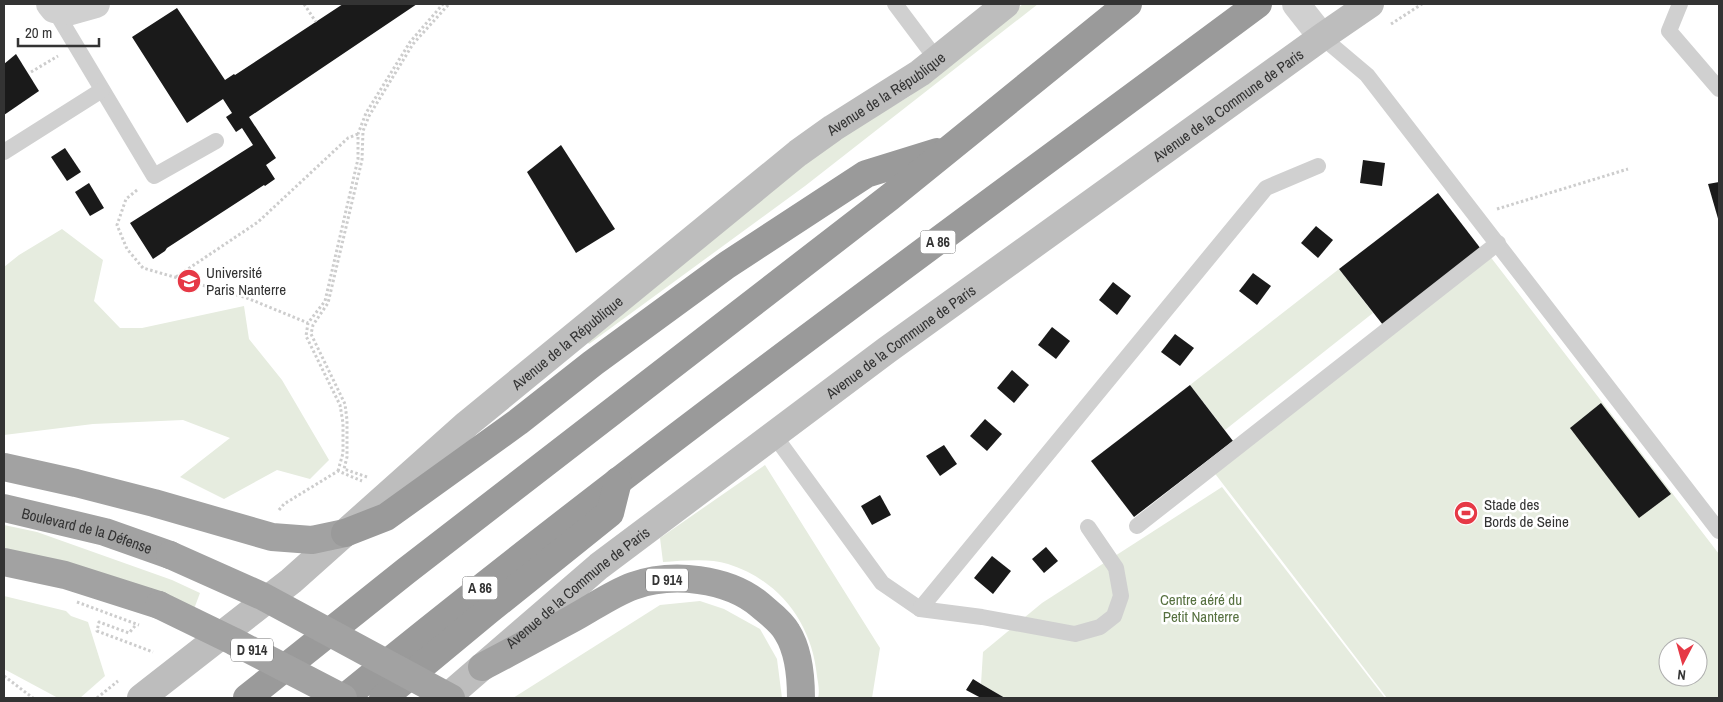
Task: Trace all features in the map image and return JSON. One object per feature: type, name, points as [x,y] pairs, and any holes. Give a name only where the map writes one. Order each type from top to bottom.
[{"type":"highway","points":[[247,698],[406,572],[882,203],[1128,4]]},
{"type":"highway","name":"A 86","points":[[344,698],[458,605],[618,481],[1258,4]]},
{"type":"highway","points":[[4,467],[154,503],[272,537],[312,540],[345,533],[386,517],[518,422],[593,363],[728,264],[866,174],[950,148]]},
{"type":"highway","points":[[383,698],[610,513],[618,481]]},
{"type":"highway","name":"Boulevard de la Défense","points":[[4,508],[105,532],[170,555],[262,596],[451,698]]},
{"type":"highway","name":"D 914","points":[[4,562],[65,575],[159,605],[344,698]]},
{"type":"highway","name":"D 914","points":[[482,667],[633,586],[647,582],[684,579],[733,588],[753,599],[772,614],[787,632],[797,658],[801,681],[801,698]]},
{"type":"main road","name":"Avenue de la République","points":[[141,698],[291,581],[467,424],[798,153],[937,60],[1006,4]]},
{"type":"main road","name":"Avenue de la Commune de Paris","points":[[446,698],[599,566],[774,434],[887,350],[1322,36],[1370,4]]},
{"type":"street","points":[[52,7],[71,11],[96,4]]},
{"type":"street","points":[[1296,4],[1322,36]]},
{"type":"lane","points":[[895,4],[937,60]]},
{"type":"lane","points":[[1680,4],[1669,31],[1719,89]]},
{"type":"lane","points":[[52,7],[154,176],[216,141]]},
{"type":"lane","points":[[1322,36],[1367,75],[1719,531]]},
{"type":"lane","points":[[4,152],[102,90]]},
{"type":"lane","points":[[920,608],[1266,188],[1318,166]]},
{"type":"lane","points":[[1137,526],[1498,244]]},
{"type":"lane","points":[[774,434],[882,583],[920,608],[1075,634],[1100,628],[1114,616],[1121,596],[1116,568],[1088,527]]},
{"type":"path","points":[[304,4],[316,22]]},
{"type":"path","points":[[278,511],[284,504],[338,471],[342,453],[343,423],[340,405],[306,336],[308,323],[325,301],[358,159],[358,134],[366,113],[410,42],[443,4]]},
{"type":"path","points":[[368,477],[344,469],[347,457],[345,404],[311,334],[313,325],[328,303],[362,160],[363,131],[369,116],[413,44],[449,4]]},
{"type":"path","points":[[31,72],[75,45]]},
{"type":"path","points":[[176,277],[258,222],[348,138],[363,131]]},
{"type":"path","points":[[1476,215],[1628,169]]},
{"type":"path","points":[[154,176],[126,199],[118,225],[127,249],[143,268],[247,298],[308,323]]},
{"type":"path","points":[[338,471],[363,481]]},
{"type":"path","points":[[137,624],[129,633],[99,622],[97,631],[153,652]]},
{"type":"path","points":[[4,676],[33,698]]},
{"type":"green space","points":[[1023,4],[1038,4],[805,186],[589,344],[585,339],[832,142],[910,96]]},
{"type":"green space","points":[[62,229],[103,260],[94,301],[120,328],[142,328],[244,306],[249,339],[282,380],[329,460],[310,479],[277,470],[224,499],[180,477],[230,438],[183,420],[93,424],[4,435],[4,267],[19,255]]},
{"type":"green space","name":"Stade des Bords de Seine","points":[[1489,255],[1719,554],[1719,698],[1387,698],[1213,471]]},
{"type":"green space","points":[[1339,269],[1373,313],[1225,430],[1190,385]]},
{"type":"green space","points":[[765,465],[880,648],[872,698],[818,698],[819,687],[814,657],[808,638],[790,606],[763,581],[746,571],[721,562],[696,560],[663,562],[660,538]]},
{"type":"green space","name":"Centre aéré du Petit Nanterre","points":[[1222,487],[1385,698],[1005,698],[981,684],[983,652],[1042,603]]},
{"type":"green space","points":[[4,525],[37,532],[172,580],[200,593],[194,609],[85,569],[4,548]]},
{"type":"green space","points":[[4,596],[66,611],[71,616],[88,622],[105,676],[80,698],[58,698],[4,669]]},
{"type":"green space","points":[[700,601],[724,609],[760,629],[777,659],[782,698],[513,698],[660,605]]},
{"type":"building","points":[[343,4],[417,4],[249,117],[276,158],[266,165],[275,179],[167,248],[153,259],[130,223],[253,145],[242,128],[236,132],[226,117],[232,113],[223,99],[187,123],[132,37],[177,8],[225,80]]},
{"type":"building","points":[[16,54],[39,91],[4,115],[4,64]]},
{"type":"building","points":[[561,145],[615,229],[576,253],[527,172]]},
{"type":"building","points":[[65,148],[81,172],[67,181],[51,157]]},
{"type":"building","points":[[1363,160],[1385,163],[1382,186],[1360,183]]},
{"type":"building","points":[[1719,182],[1719,222],[1708,184]]},
{"type":"building","points":[[89,183],[104,208],[90,216],[75,192]]},
{"type":"building","points":[[1438,193],[1481,249],[1383,325],[1339,269]]},
{"type":"building","points":[[1316,226],[1333,240],[1318,258],[1301,243]]},
{"type":"building","points":[[1253,273],[1271,286],[1257,305],[1239,291]]},
{"type":"building","points":[[1113,282],[1131,296],[1117,315],[1099,300]]},
{"type":"building","points":[[1052,327],[1070,341],[1056,359],[1038,345]]},
{"type":"building","points":[[1175,334],[1194,348],[1180,366],[1161,352]]},
{"type":"building","points":[[1012,370],[1029,385],[1014,403],[997,388]]},
{"type":"building","points":[[1190,385],[1233,441],[1134,517],[1091,461]]},
{"type":"building","points":[[1601,403],[1671,494],[1639,518],[1570,428]]},
{"type":"building","points":[[985,419],[1002,434],[987,451],[970,436]]},
{"type":"building","points":[[944,445],[957,464],[940,476],[926,456]]},
{"type":"building","points":[[880,495],[891,515],[872,525],[861,506]]},
{"type":"building","points":[[1046,547],[1058,561],[1044,573],[1032,559]]},
{"type":"building","points":[[992,556],[1011,571],[993,594],[974,578]]},
{"type":"building","points":[[973,679],[1005,698],[981,698],[966,690]]},
{"type":"place","name":"Université Paris Nanterre","points":[[189,281]]},
{"type":"place","name":"Stade des Bords de Seine","points":[[1466,513]]}]
